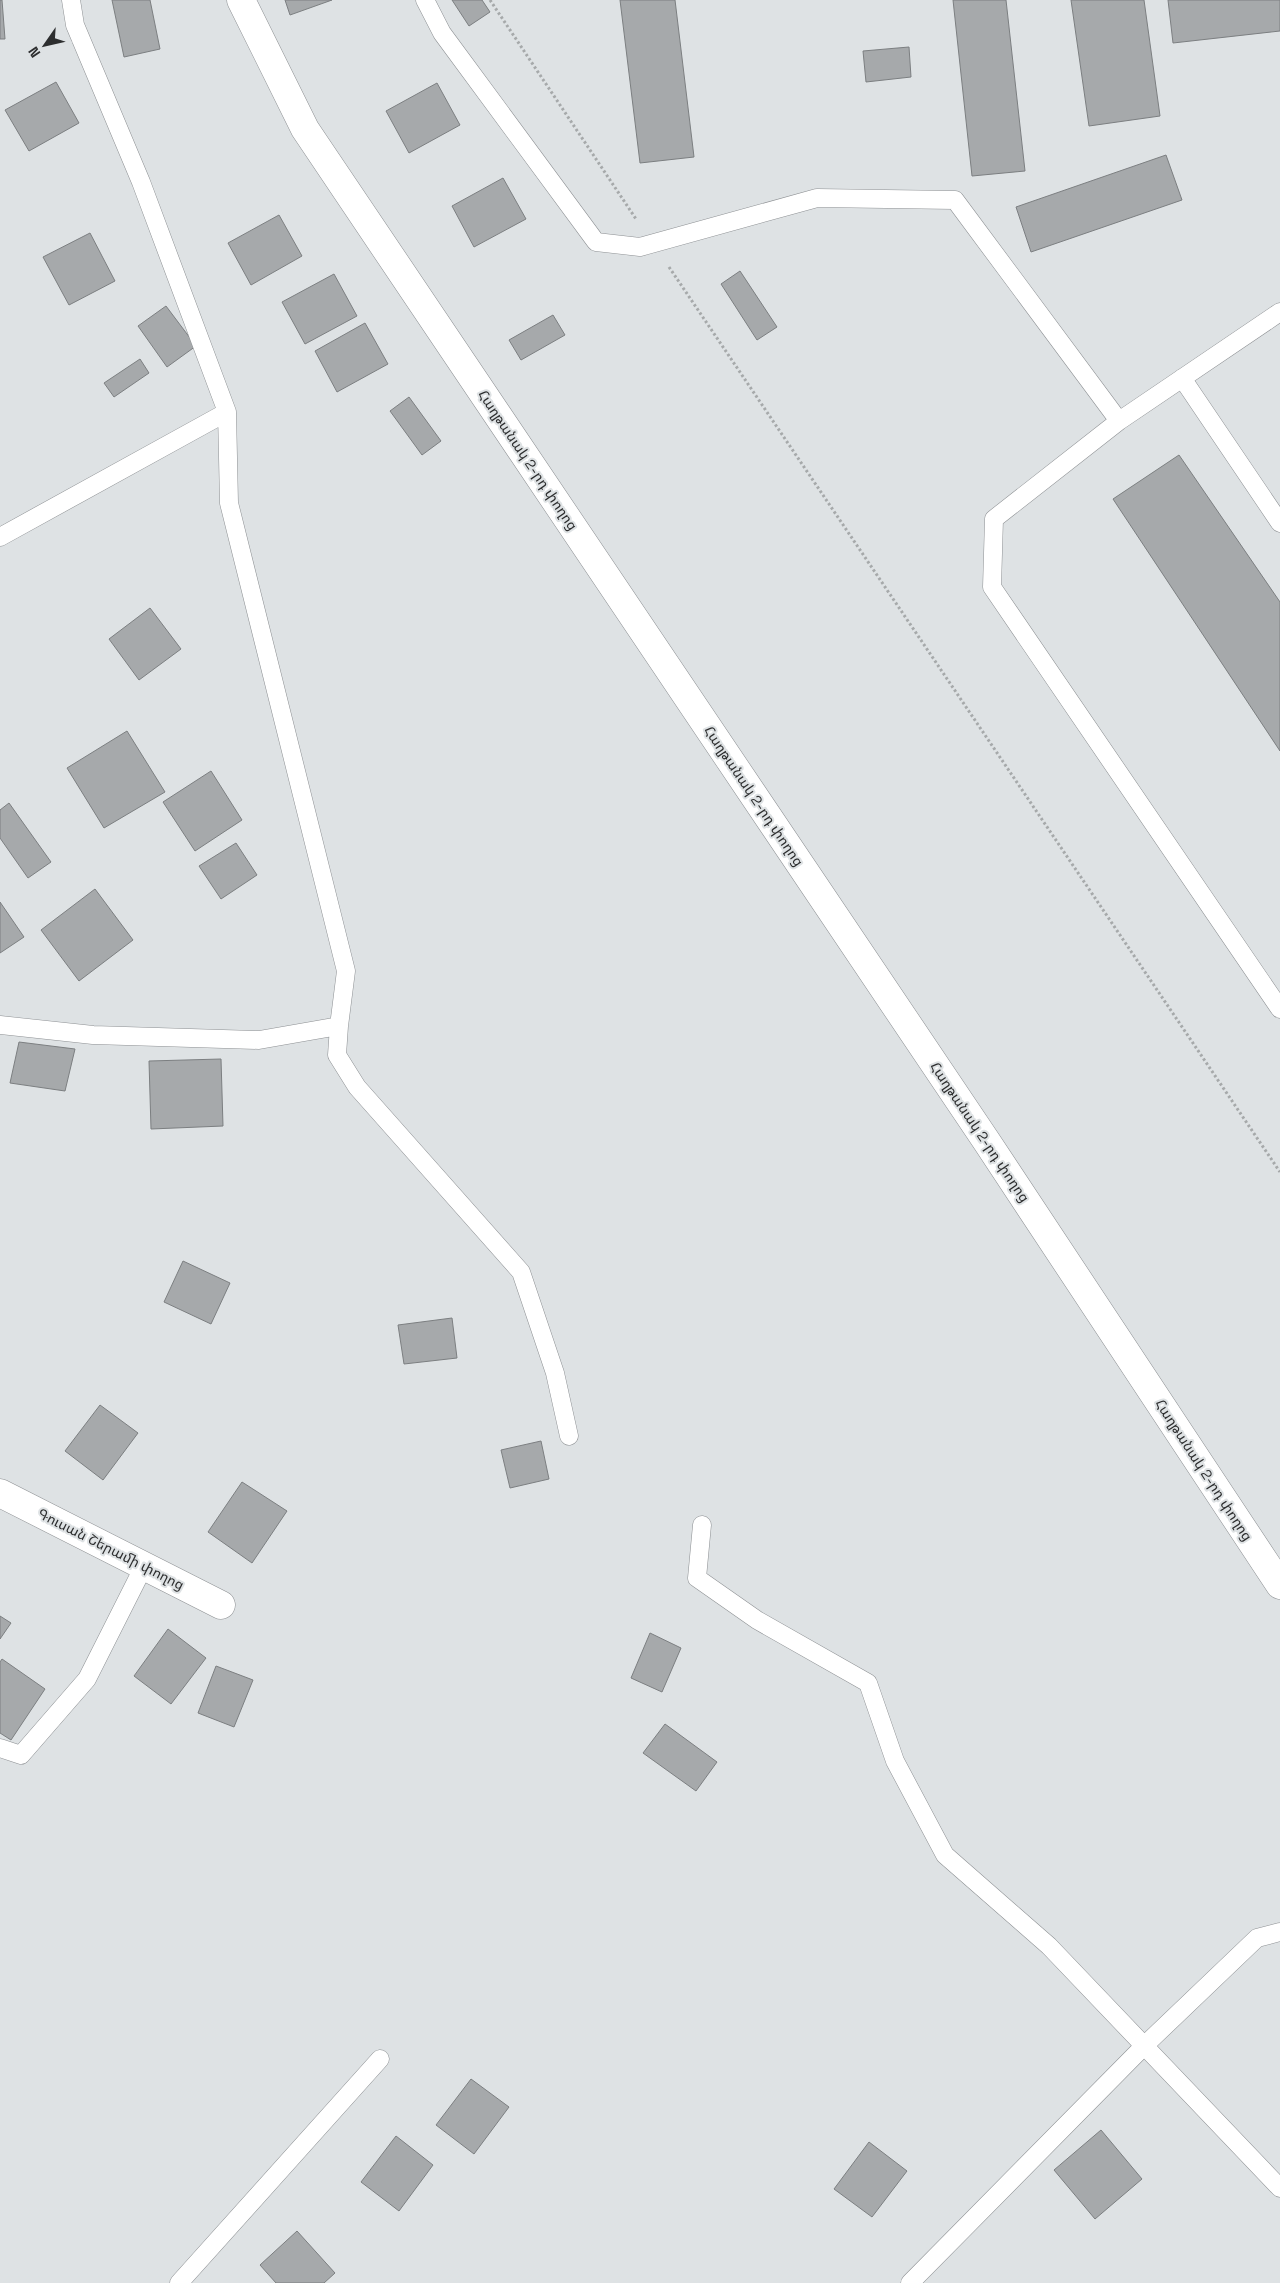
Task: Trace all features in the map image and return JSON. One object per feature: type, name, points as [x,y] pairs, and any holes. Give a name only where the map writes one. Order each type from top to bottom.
[{"type":"street","name":"Հաղթանակ 2-րդ փողոց","points":[[241,0],[305,129],[981,1134],[1280,1585]]},
{"type":"street","name":"Գուսան Շերամի փողոց","points":[[0,1493],[221,1605]]},
{"type":"lane","points":[[71,0],[75,25],[141,182],[227,412],[229,502],[346,971],[337,1055],[357,1087],[521,1272],[555,1373],[569,1436]]},
{"type":"lane","points":[[425,0],[442,34],[596,242],[640,247],[818,198],[955,200],[1119,421]]},
{"type":"lane","points":[[1280,312],[1119,421],[994,519],[992,587],[1280,1009]]},
{"type":"lane","points":[[1182,378],[1280,523]]},
{"type":"lane","points":[[0,537],[227,412]]},
{"type":"lane","points":[[0,1025],[94,1035],[259,1040],[339,1026]]},
{"type":"lane","points":[[702,1525],[697,1578],[757,1620],[868,1683],[894,1761],[946,1855],[1049,1946],[1280,2188]]},
{"type":"lane","points":[[0,1748],[21,1755],[87,1679],[144,1566]]},
{"type":"lane","points":[[910,2283],[1144,2046],[1257,1938],[1280,1932]]},
{"type":"lane","points":[[178,2283],[380,2059]]},
{"type":"path","points":[[490,0],[1280,1172]]},
{"type":"building","points":[[0,0],[2,0],[5,39],[0,39]]},
{"type":"building","points":[[112,0],[150,0],[160,49],[124,57]]},
{"type":"building","points":[[285,0],[332,0],[290,15]]},
{"type":"building","points":[[452,0],[482,0],[490,12],[469,26]]},
{"type":"building","points":[[620,0],[675,0],[694,157],[640,163]]},
{"type":"building","points":[[953,0],[1006,0],[1025,171],[972,176]]},
{"type":"building","points":[[1071,0],[1144,0],[1160,116],[1089,126]]},
{"type":"building","points":[[1168,0],[1280,0],[1280,31],[1173,43]]},
{"type":"building","points":[[909,47],[911,77],[866,82],[863,51]]},
{"type":"building","points":[[56,82],[79,123],[29,151],[5,110]]},
{"type":"building","points":[[437,83],[460,125],[409,153],[386,111]]},
{"type":"building","points":[[1166,155],[1182,200],[1031,252],[1016,207]]},
{"type":"building","points":[[503,178],[526,219],[474,247],[452,206]]},
{"type":"building","points":[[279,215],[302,256],[251,285],[228,243]]},
{"type":"building","points":[[90,233],[115,281],[69,305],[43,257]]},
{"type":"building","points":[[740,271],[777,327],[757,340],[721,284]]},
{"type":"building","points":[[334,274],[357,316],[305,344],[282,302]]},
{"type":"building","points":[[166,306],[196,346],[167,367],[138,326]]},
{"type":"building","points":[[553,315],[565,335],[521,360],[509,340]]},
{"type":"building","points":[[365,323],[388,364],[337,392],[315,351]]},
{"type":"building","points":[[140,359],[149,373],[114,397],[104,383]]},
{"type":"building","points":[[409,397],[441,441],[422,455],[390,411]]},
{"type":"building","points":[[1179,455],[1280,602],[1280,751],[1113,499]]},
{"type":"building","points":[[150,608],[181,649],[139,680],[109,639]]},
{"type":"building","points":[[127,731],[165,792],[104,828],[67,768]]},
{"type":"building","points":[[211,771],[242,820],[195,851],[163,802]]},
{"type":"building","points":[[9,803],[51,862],[28,878],[0,838],[0,810]]},
{"type":"building","points":[[236,843],[257,875],[221,899],[199,866]]},
{"type":"building","points":[[95,889],[133,940],[79,981],[41,930]]},
{"type":"building","points":[[0,902],[24,937],[0,953]]},
{"type":"building","points":[[19,1042],[75,1049],[65,1091],[10,1083]]},
{"type":"building","points":[[221,1059],[223,1126],[151,1129],[149,1061]]},
{"type":"building","points":[[183,1261],[230,1283],[211,1324],[164,1302]]},
{"type":"building","points":[[452,1318],[457,1358],[404,1364],[398,1325]]},
{"type":"building","points":[[100,1405],[138,1433],[103,1480],[65,1451]]},
{"type":"building","points":[[541,1441],[549,1479],[510,1488],[501,1450]]},
{"type":"building","points":[[242,1482],[287,1511],[252,1563],[208,1532]]},
{"type":"building","points":[[0,1616],[11,1623],[0,1639]]},
{"type":"building","points":[[168,1629],[206,1658],[171,1704],[134,1676]]},
{"type":"building","points":[[650,1633],[681,1648],[662,1692],[631,1678]]},
{"type":"building","points":[[2,1659],[45,1689],[11,1740],[0,1733],[0,1662]]},
{"type":"building","points":[[216,1666],[253,1680],[234,1727],[198,1713]]},
{"type":"building","points":[[665,1724],[717,1762],[696,1791],[643,1753]]},
{"type":"building","points":[[471,2079],[509,2107],[474,2154],[436,2125]]},
{"type":"building","points":[[1101,2130],[1142,2179],[1095,2219],[1054,2170]]},
{"type":"building","points":[[396,2136],[433,2165],[399,2211],[361,2182]]},
{"type":"building","points":[[869,2142],[907,2171],[872,2217],[834,2189]]},
{"type":"building","points":[[297,2231],[335,2273],[324,2283],[276,2283],[260,2265]]}]
